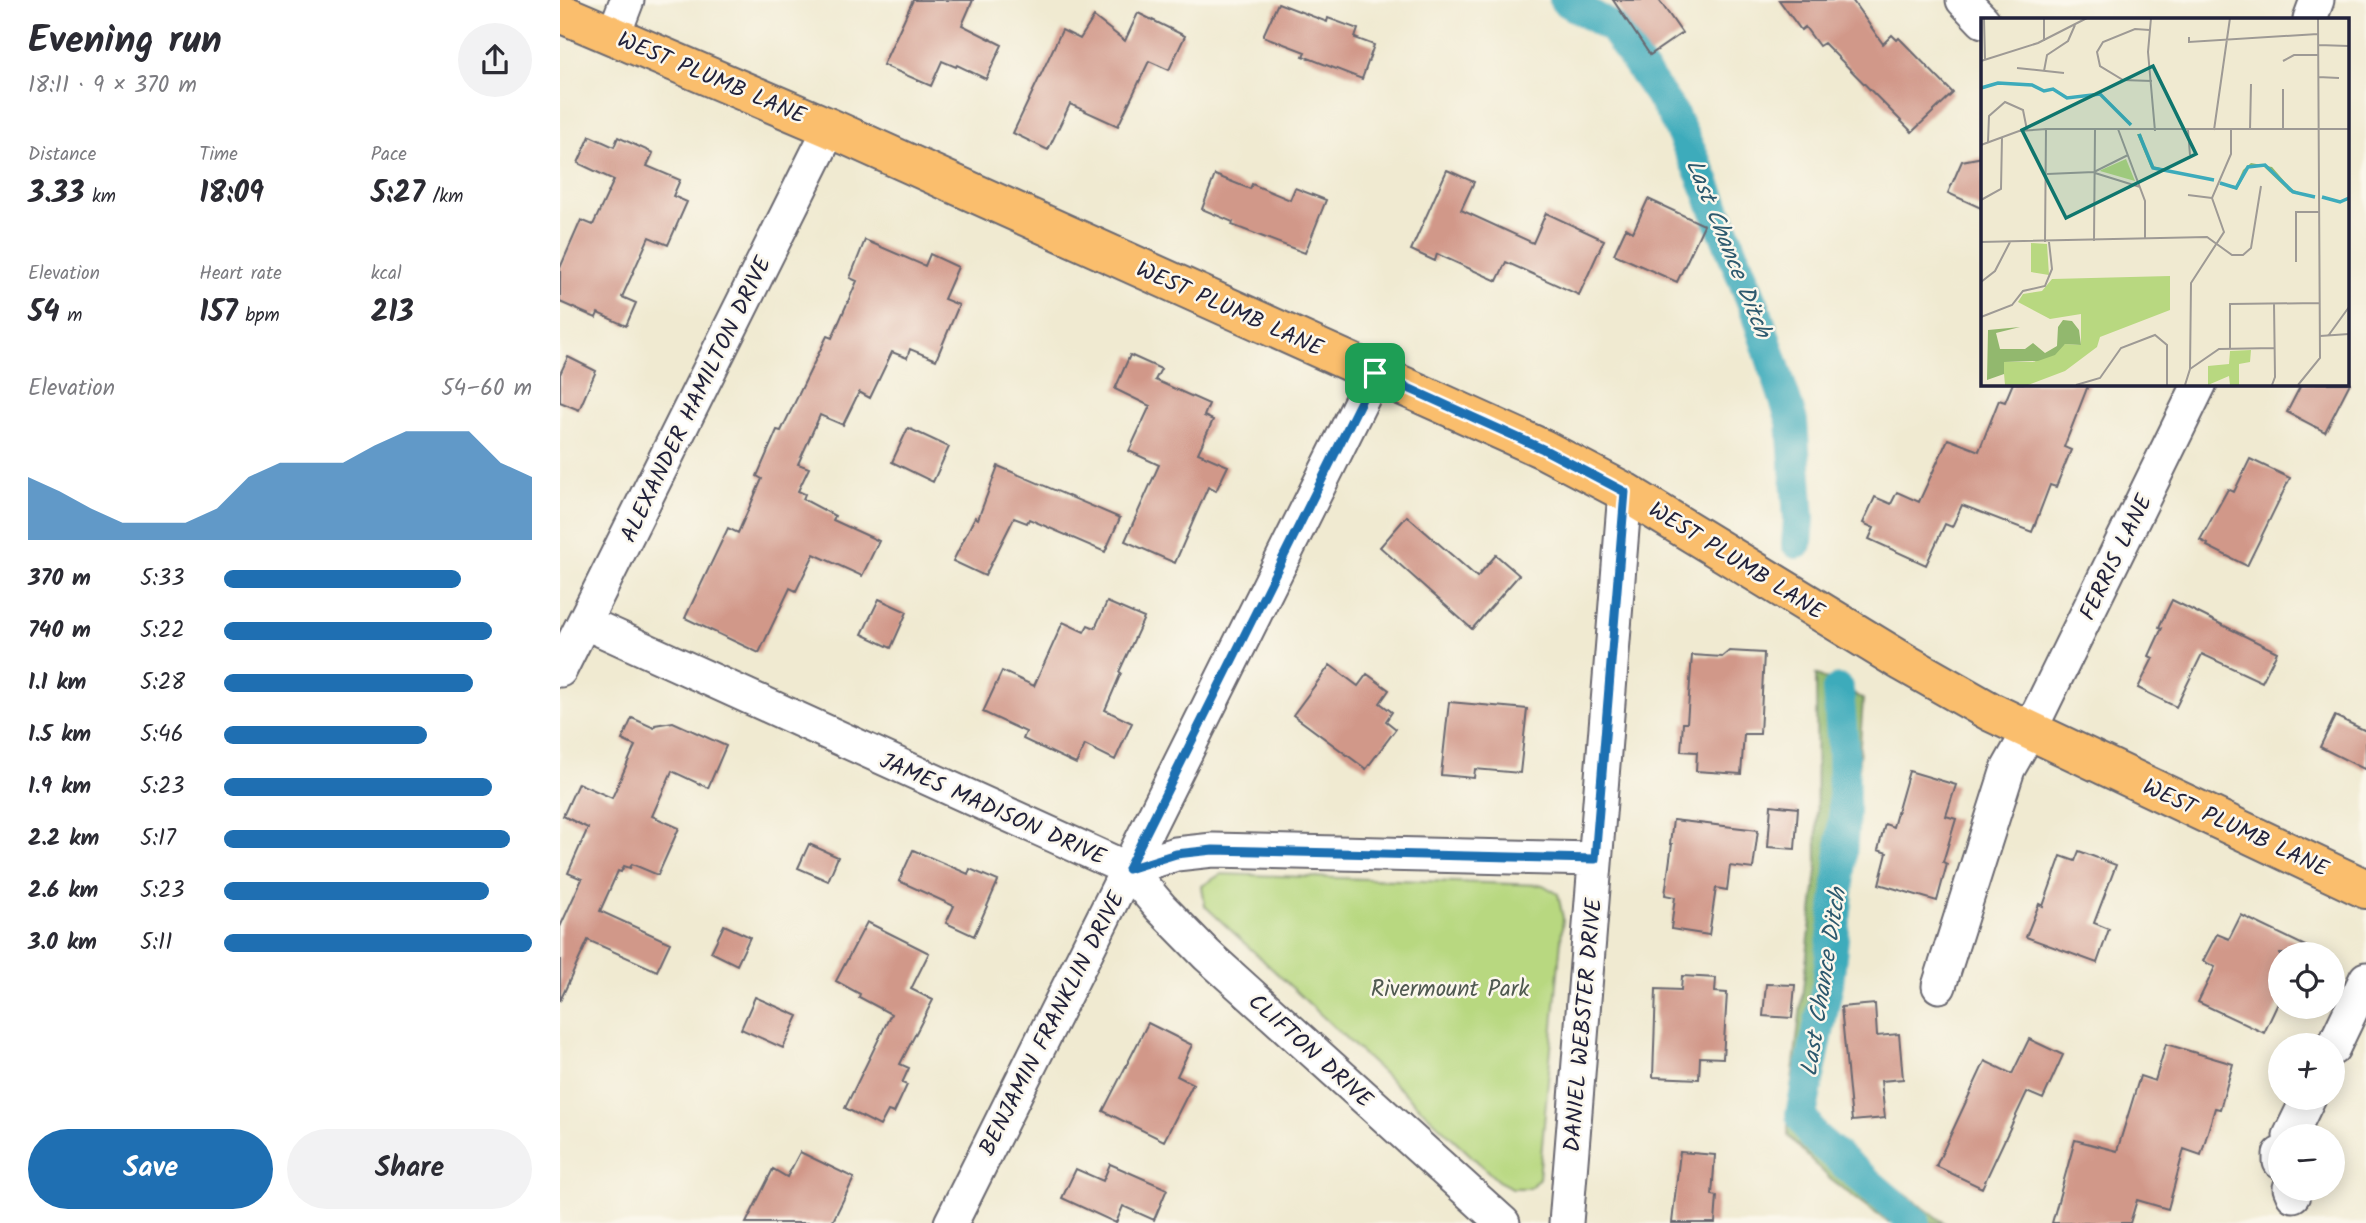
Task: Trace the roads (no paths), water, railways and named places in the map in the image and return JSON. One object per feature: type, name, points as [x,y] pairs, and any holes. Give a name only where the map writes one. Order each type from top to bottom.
[{"type":"main road","name":"WEST PLUMB LANE","points":[[560,13],[621,17],[830,128],[1543,449],[1625,492],[1903,662],[1991,712],[2366,889]]},
{"type":"street","points":[[1963,0],[1981,19]]},
{"type":"street","points":[[2310,18],[2316,0]]},
{"type":"street","name":"ALEXANDER HAMILTON DRIVE","points":[[560,670],[830,128]]},
{"type":"street","name":"BENJAMIN FRANKLIN DRIVE","points":[[951,1223],[1375,373]]},
{"type":"street","name":"FERRIS LANE","points":[[1940,986],[2008,769],[2030,730],[2199,385]]},
{"type":"street","name":"DANIEL WEBSTER DRIVE","points":[[1566,1223],[1625,492]]},
{"type":"street","name":"JAMES MADISON DRIVE","points":[[584,622],[1128,869],[1176,854],[1213,850],[1595,859]]},
{"type":"street","name":"CLIFTON DRIVE","points":[[1128,869],[1207,955],[1503,1223]]},
{"type":"street","points":[[2340,1033],[2366,979]]},
{"type":"waterway","name":"Last Chance Ditch","points":[[1565,0],[1613,28],[1672,113],[1702,176],[1754,306],[1792,421],[1799,519],[1797,543]]},
{"type":"waterway","name":"Last Chance Ditch","points":[[1838,690],[1844,812],[1839,884],[1828,983],[1801,1115],[1813,1136],[1915,1223]]},
{"type":"park label","name":"Rivermount Park","points":[[1450,988]]}]
